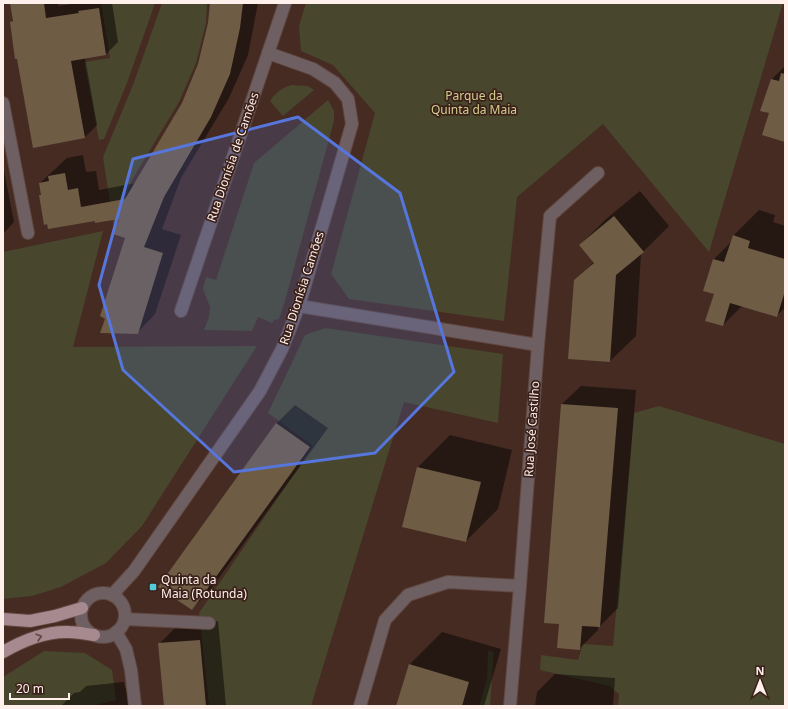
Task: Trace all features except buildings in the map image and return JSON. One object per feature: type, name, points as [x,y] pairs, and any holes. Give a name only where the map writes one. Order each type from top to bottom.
[{"type":"main road","points":[[3,620],[30,621],[55,616],[82,608]]},
{"type":"main road","points":[[3,652],[13,646],[41,636],[68,632],[94,634]]},
{"type":"street","name":"Rua Dionísia de Camões","points":[[181,311],[285,3]]},
{"type":"street","name":"Rua Dionísia Camões","points":[[112,595],[134,570],[260,391],[282,349],[298,306],[352,124],[348,99],[335,83],[313,69],[268,53]]},
{"type":"street","points":[[3,103],[28,233]]},
{"type":"street","name":"Rua José Castilho","points":[[510,706],[538,344],[550,216],[598,173]]},
{"type":"street","points":[[298,306],[538,344]]},
{"type":"street","points":[[360,706],[385,620],[408,595],[448,582],[520,586]]},
{"type":"street","points":[[105,593],[112,595],[121,602],[124,609],[125,619],[122,626],[110,636],[94,634],[83,624],[81,615],[82,608],[94,595],[105,593]]},
{"type":"street","points":[[125,619],[209,623]]},
{"type":"street","points":[[116,632],[126,649],[131,670],[135,706]]},
{"type":"highlighted area","points":[[298,117],[400,193],[454,372],[375,453],[234,472],[123,370],[99,285],[133,159]]},
{"type":"green space","points":[[101,3],[155,3],[127,83],[104,139],[99,140],[84,62],[110,58]]},
{"type":"green space","points":[[162,3],[207,3],[206,23],[196,63],[179,102],[132,180],[114,229],[103,157],[133,85]]},
{"type":"green space","name":"Parque da Quinta da Maia","points":[[306,3],[783,3],[709,252],[603,124],[517,197],[504,321],[349,299],[331,274],[375,113],[333,65],[301,51],[299,26]]},
{"type":"green space","points":[[291,85],[308,86],[314,90],[283,116],[270,101],[279,91]]},
{"type":"green space","points":[[328,100],[334,111],[334,121],[279,319],[274,320],[272,323],[258,317],[252,331],[204,330],[209,317],[210,307],[203,289],[206,277],[216,280],[254,163]]},
{"type":"green space","points":[[103,231],[73,347],[257,346],[142,526],[106,563],[61,587],[32,596],[3,599],[3,252]]},
{"type":"green space","points":[[325,328],[503,354],[498,423],[404,402],[311,706],[209,706],[199,613],[313,446],[268,413],[305,335]]},
{"type":"green space","points":[[659,406],[785,444],[785,706],[618,706],[619,694],[609,686],[540,670],[541,655],[578,660],[583,644],[613,646],[634,413]]},
{"type":"green space","points":[[488,650],[494,652],[490,706],[479,706],[487,679]]},
{"type":"green space","points":[[44,651],[85,653],[112,670],[116,700],[96,705],[81,706],[3,706],[3,677]]},
{"type":"place","name":"Quinta da Maia (Rotunda)","points":[[153,587]]}]
